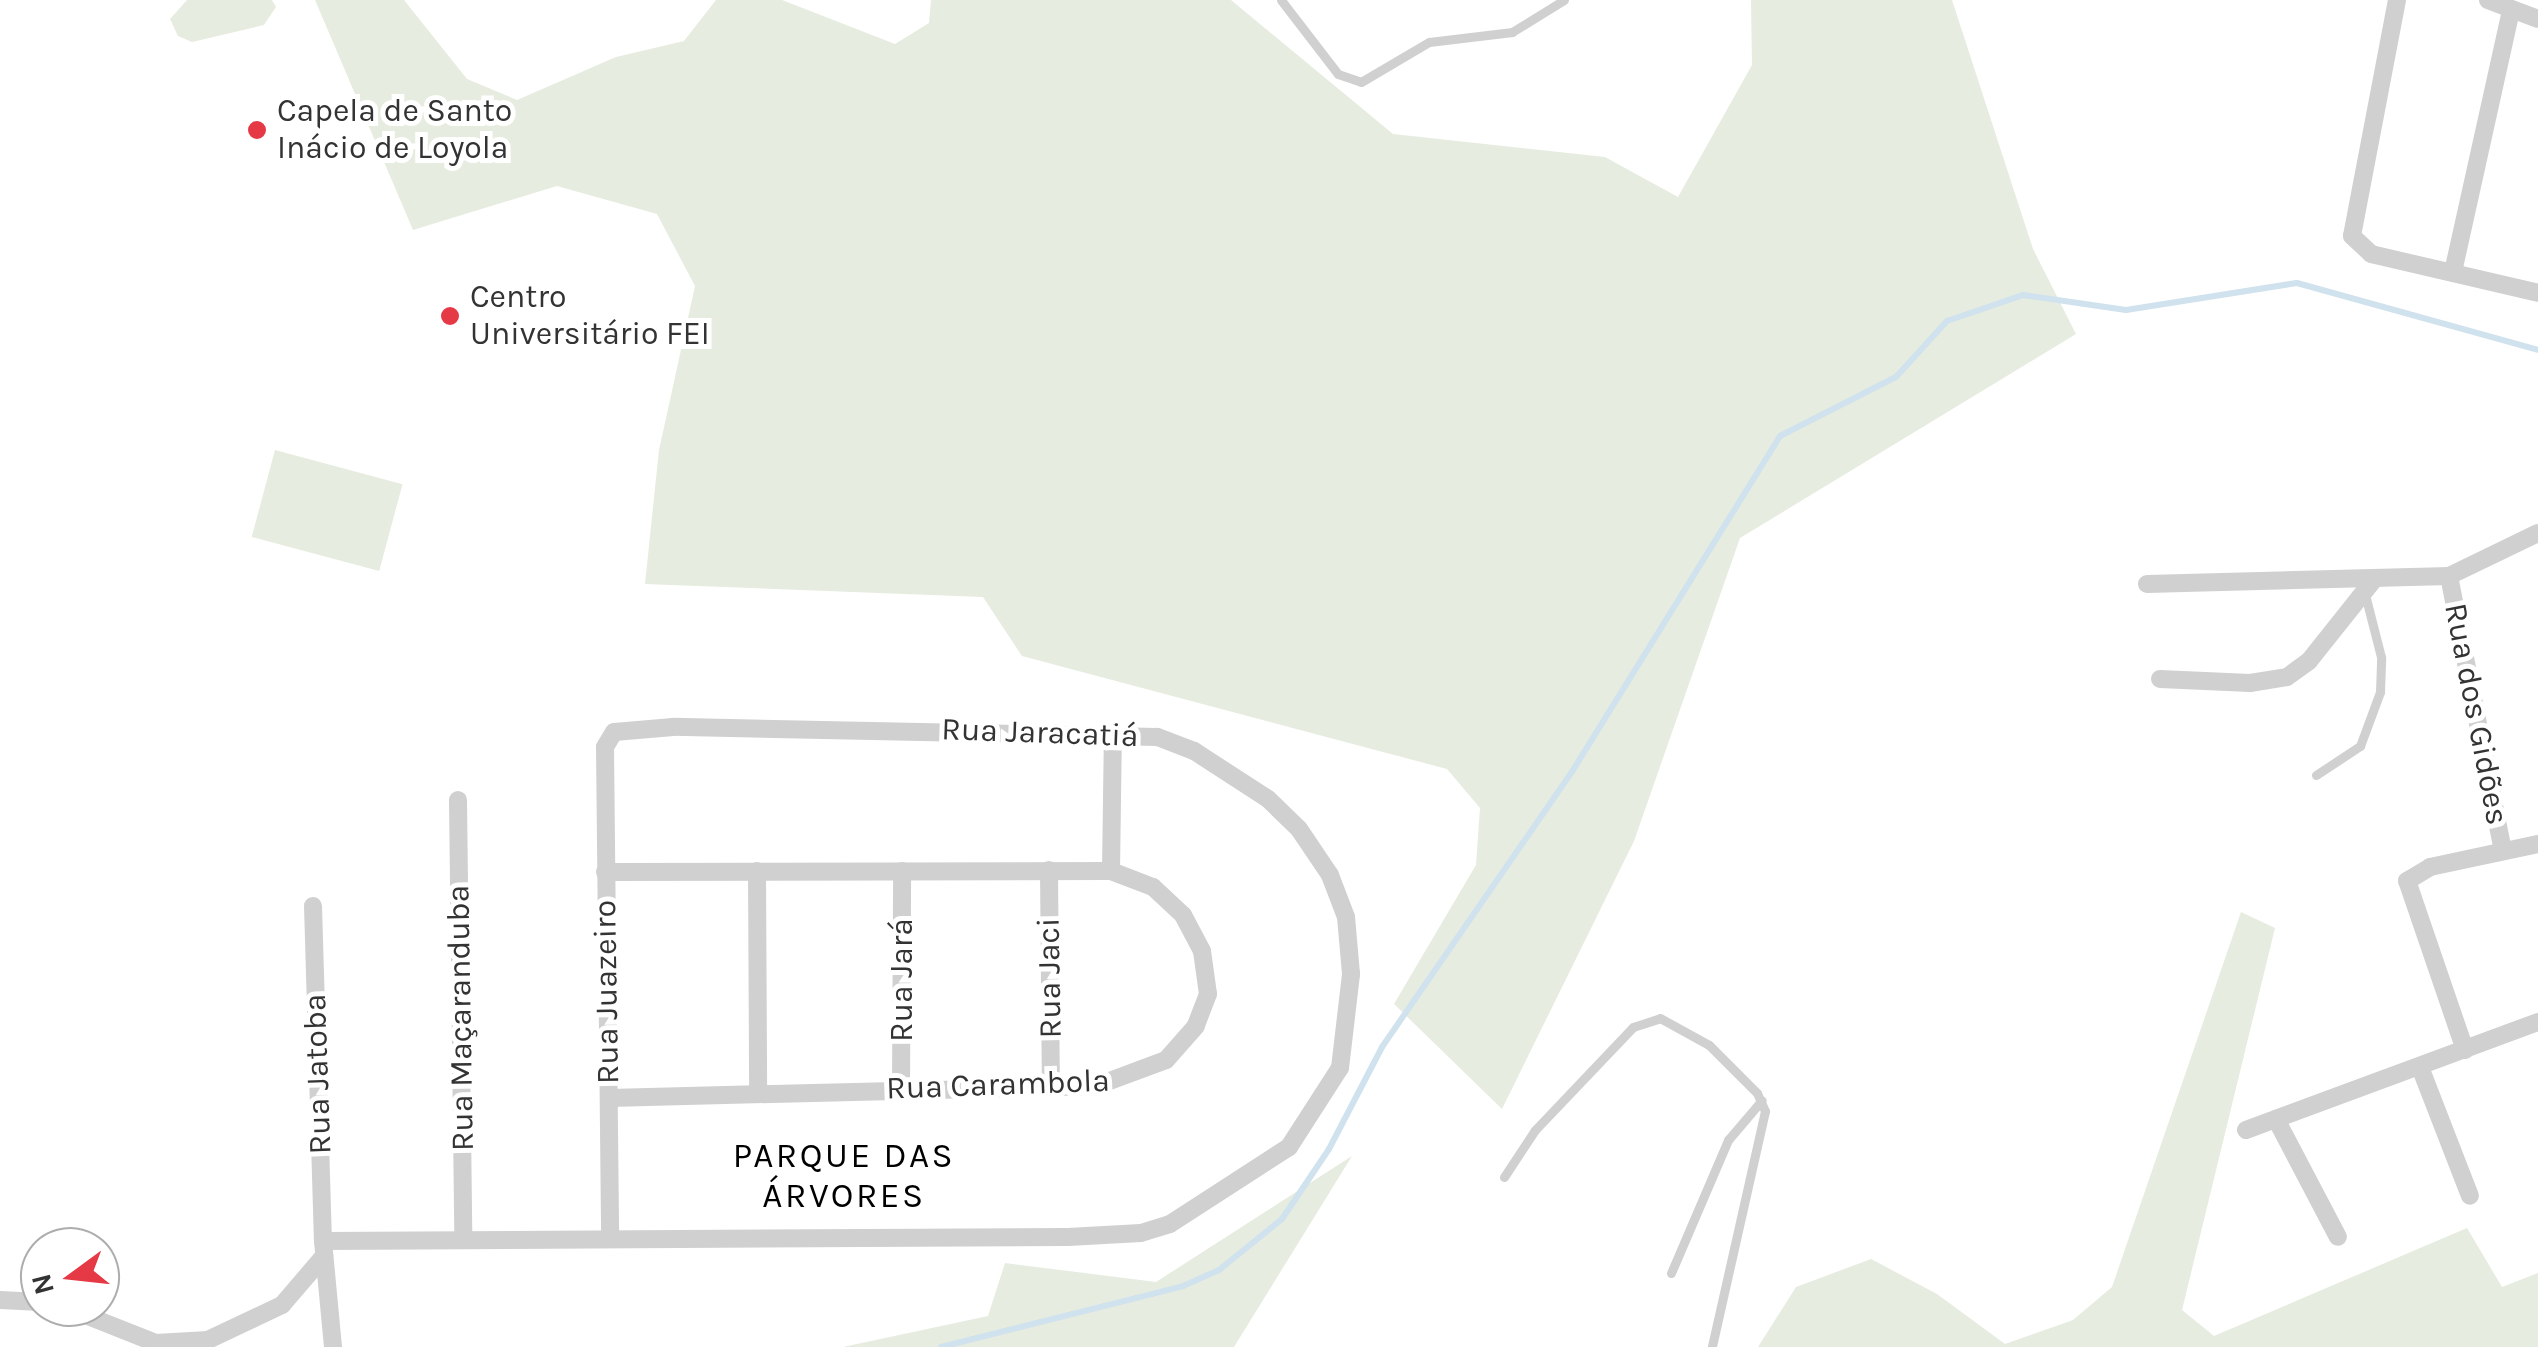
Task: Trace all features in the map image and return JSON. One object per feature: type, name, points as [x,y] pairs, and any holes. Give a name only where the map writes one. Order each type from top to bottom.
[{"type":"street","points":[[2396,0],[2352,236],[2370,254],[2538,293]]},
{"type":"street","points":[[2453,272],[2500,4],[2538,19]]},
{"type":"street","points":[[2147,584],[2369,585],[2449,576],[2538,533]]},
{"type":"street","name":"Rua dos Gidões","points":[[2449,576],[2504,851]]},
{"type":"street","points":[[2160,679],[2250,683],[2287,677],[2309,661],[2369,585]]},
{"type":"street","name":"Rua Jaracatiá","points":[[323,1249],[463,1237],[1141,1233],[1192,1214],[1289,1147],[1340,1068],[1350,1024],[1346,917],[1330,875],[1298,829],[1234,776],[1156,737],[1113,732],[672,727],[609,739]]},
{"type":"street","points":[[1110,871],[1113,732]]},
{"type":"street","name":"Rua Juazeiro","points":[[609,739],[605,872],[610,1237]]},
{"type":"street","name":"Rua Maçaranduba","points":[[458,800],[463,1237]]},
{"type":"street","points":[[2464,1050],[2407,881],[2430,867],[2537,847]]},
{"type":"street","name":"Rua Jaci","points":[[1049,870],[1051,1087]]},
{"type":"street","points":[[756,871],[758,1093]]},
{"type":"street","name":"Rua Jará","points":[[901,1088],[902,871]]},
{"type":"street","name":"Rua Carambola","points":[[605,872],[1110,871],[1153,887],[1183,915],[1202,951],[1208,994],[1196,1026],[1156,1066],[1096,1086],[609,1098]]},
{"type":"street","name":"Rua Jatoba","points":[[313,906],[323,1249],[332,1347]]},
{"type":"street","points":[[2246,1130],[2538,1022]]},
{"type":"street","points":[[2420,1066],[2470,1196]]},
{"type":"street","points":[[2276,1120],[2338,1238]]},
{"type":"street","points":[[116,1327],[156,1343],[208,1340],[282,1305],[323,1249]]},
{"type":"lane","points":[[1282,0],[1338,74],[1361,82],[1429,42],[1512,32],[1564,0]]},
{"type":"lane","points":[[2316,775],[2360,746],[2380,692],[2382,656],[2369,585]]},
{"type":"lane","points":[[1504,1177],[1575,1084],[1646,1020],[1660,1018],[1688,1029],[1762,1100],[1759,1160],[1712,1347]]},
{"type":"lane","points":[[1670,1274],[1721,1153],[1762,1100]]},
{"type":"shaded area","points":[[187,0],[272,0],[276,7],[264,25],[192,42],[178,36],[170,19]]},
{"type":"shaded area","points":[[315,0],[404,0],[467,79],[517,100],[616,57],[684,41],[716,0],[782,0],[895,44],[929,23],[931,0],[1231,0],[1393,134],[1605,157],[1678,197],[1752,65],[1751,0],[1952,0],[2033,249],[2076,334],[1740,538],[1634,841],[1502,1109],[1394,1004],[1476,865],[1480,808],[1447,769],[1022,656],[983,597],[645,584],[659,450],[695,286],[657,214],[557,186],[413,230]]},
{"type":"shaded area","points":[[275,450],[403,484],[379,571],[252,537]]},
{"type":"shaded area","points":[[2241,912],[2275,928],[2182,1310],[2214,1336],[2467,1228],[2502,1287],[2538,1273],[2538,1347],[1758,1347],[1796,1287],[1871,1259],[1937,1294],[2005,1344],[2073,1320],[2112,1287]]},
{"type":"shaded area","points":[[1352,1156],[1234,1347],[843,1347],[988,1316],[1005,1263],[1156,1282]]},
{"type":"waterway","points":[[941,1347],[1183,1286],[1219,1270],[1282,1219],[1329,1149],[1382,1047],[1573,770],[1780,436],[1896,377],[1947,321],[2023,295],[2126,310],[2297,283],[2538,350]]},
{"type":"place","name":"Capela de Santo Inácio de Loyola","points":[[257,130]]},
{"type":"place","name":"Centro Universitário FEI","points":[[450,316]]},
{"type":"district","name":"PARQUE DAS ÁRVORES","points":[[844,1176]]}]
